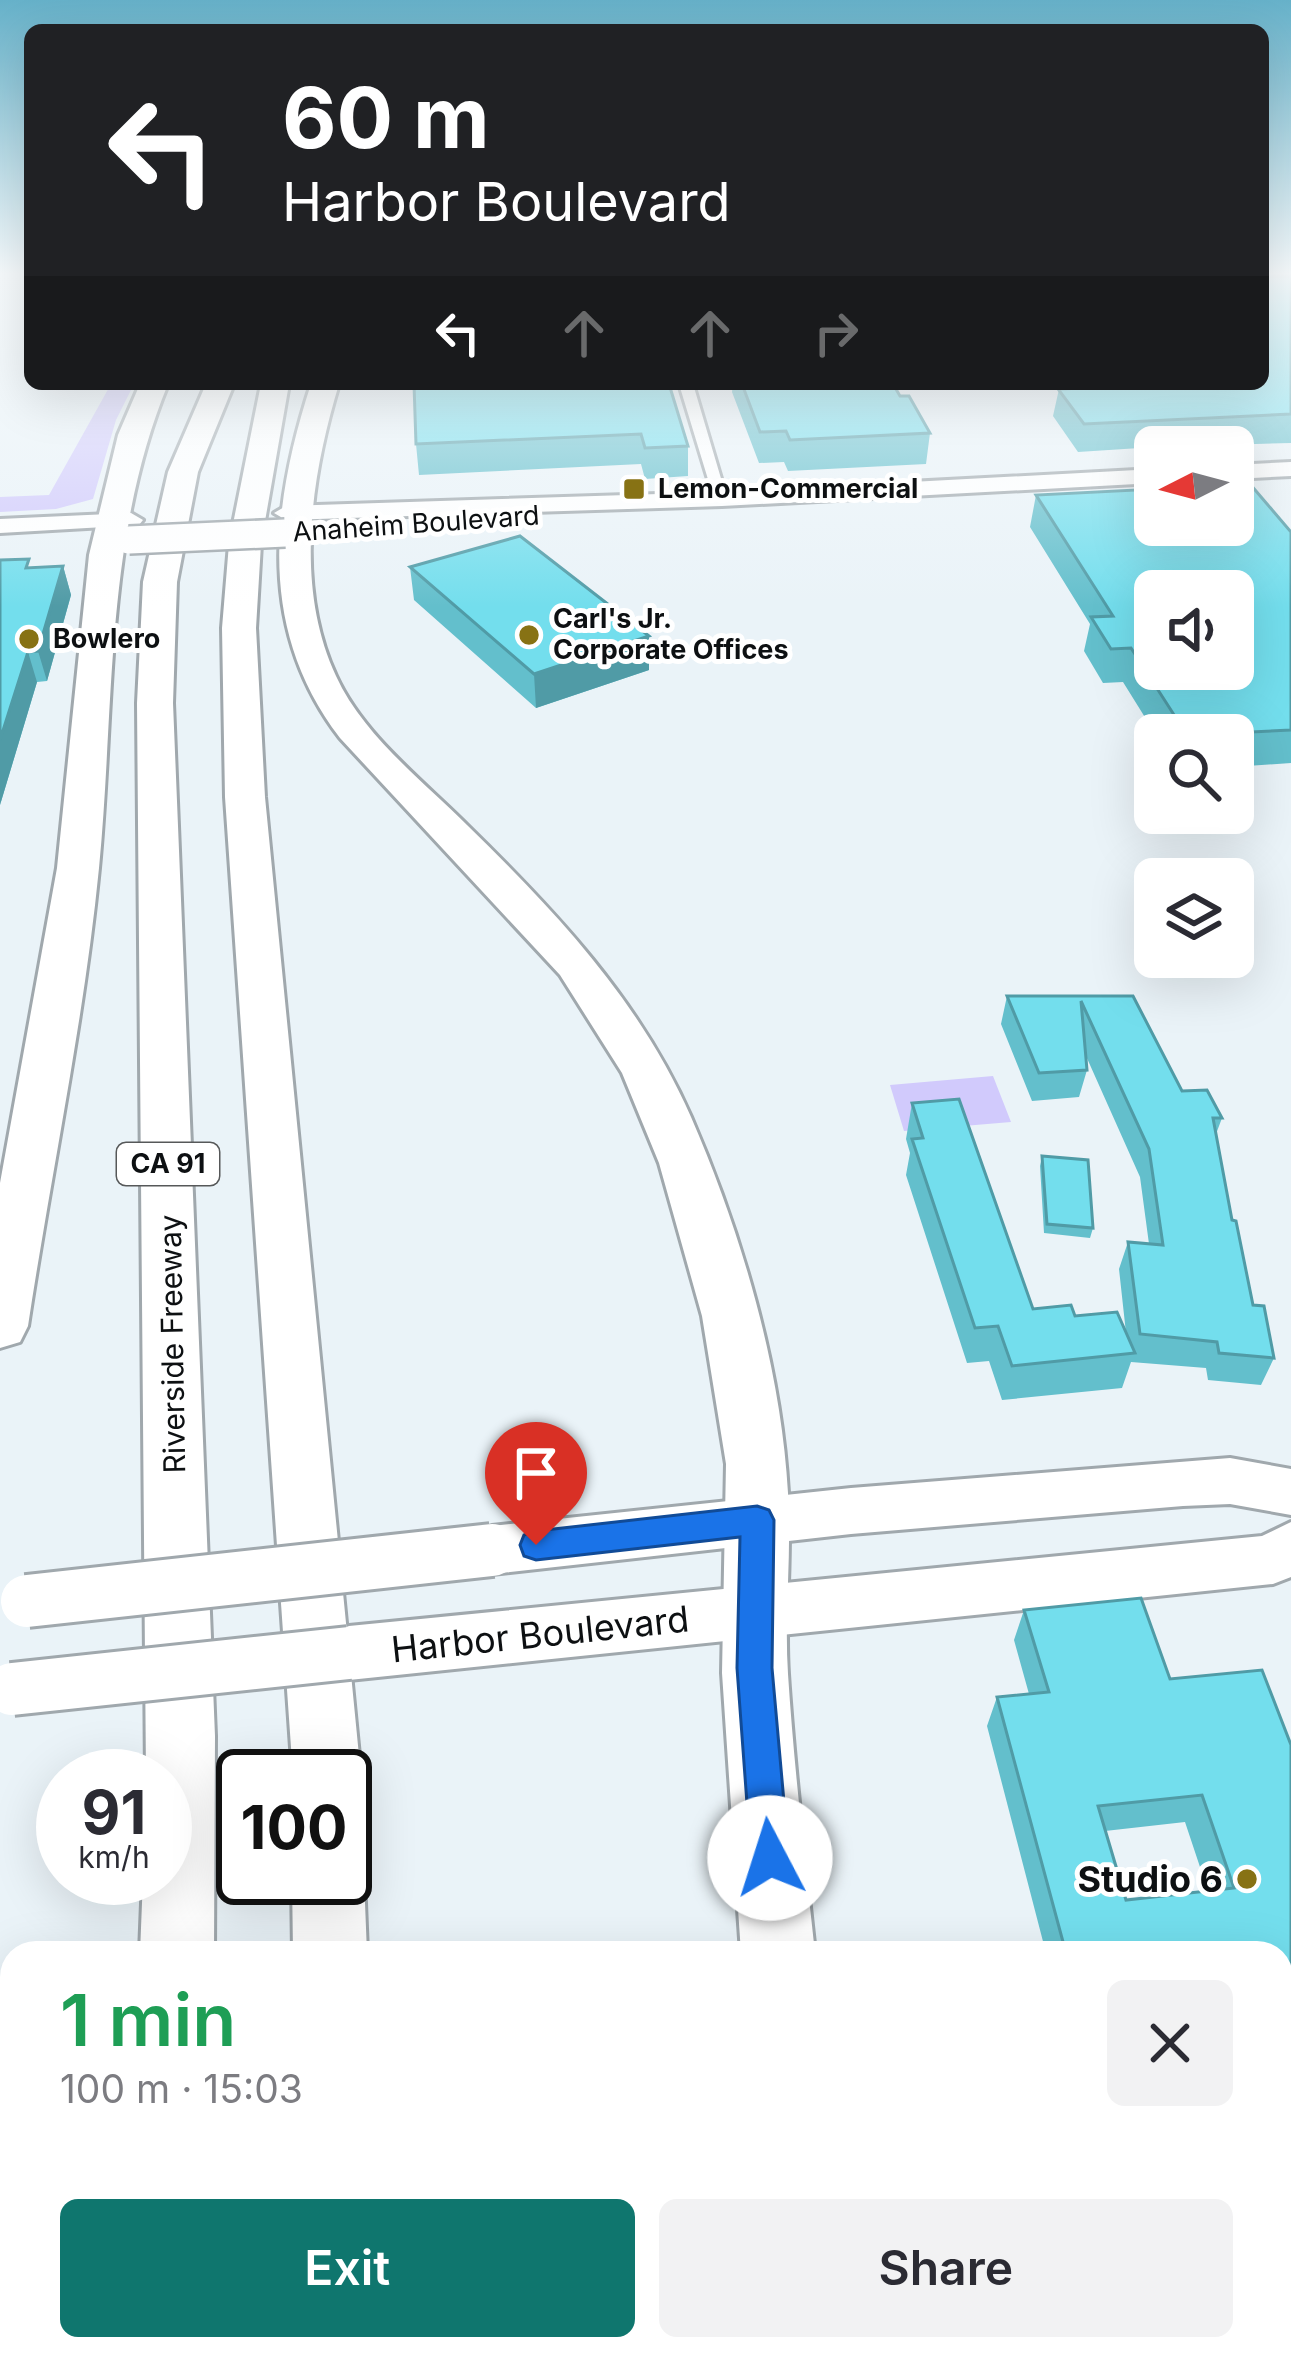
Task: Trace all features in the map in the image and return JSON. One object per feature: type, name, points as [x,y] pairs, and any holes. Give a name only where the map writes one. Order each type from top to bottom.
[{"type":"highway","points":[[0,1326],[78,872],[131,438],[151,390]]},
{"type":"highway","name":"Riverside Freeway","points":[[177,1941],[180,1691],[155,703],[160,581],[183,472],[217,390]]},
{"type":"highway","points":[[274,390],[245,544],[239,650],[245,797],[325,1749]]},
{"type":"highway","points":[[323,390],[304,452],[292,522],[302,630],[332,701],[356,735],[551,933],[597,993],[645,1070],[671,1129],[714,1262],[756,1466],[754,1668],[777,1941]]},
{"type":"highway","points":[[328,1905],[329,1941]]},
{"type":"main road","points":[[13,1603],[757,1520],[1183,1483],[1231,1481],[1291,1492]]},
{"type":"main road","name":"Harbor Boulevard","points":[[6,1690],[1273,1559],[1291,1546]]},
{"type":"street","points":[[688,390],[722,499]]},
{"type":"street","points":[[1254,471],[1290,470]]},
{"type":"street","name":"Anaheim Boulevard","points":[[121,531],[675,509],[722,499],[1134,477]]},
{"type":"street","points":[[0,526],[121,531]]},
{"type":"street","points":[[0,547],[121,531]]},
{"type":"shaded area","points":[[108,390],[131,390],[116,420],[93,499],[56,509],[0,512],[0,497],[49,495]]},
{"type":"shaded area","points":[[993,1076],[1011,1122],[904,1131],[890,1085]]},
{"type":"building","points":[[1291,386],[1291,414],[1084,424],[1059,390]]},
{"type":"building","points":[[414,390],[671,390],[688,446],[645,448],[641,434],[416,444]]},
{"type":"building","points":[[744,390],[896,390],[900,396],[909,396],[930,433],[790,440],[786,431],[760,432]]},
{"type":"building","points":[[1254,489],[1291,532],[1291,730],[1254,732],[1254,714],[1173,714],[1158,690],[1254,690],[1254,570],[1134,570],[1134,653],[1131,648],[1111,649],[1091,617],[1113,616],[1036,495],[1134,490],[1134,546],[1254,546]]},
{"type":"building","points":[[520,536],[649,636],[534,674],[410,567]]},
{"type":"building","name":"Bowlero","points":[[29,559],[26,568],[63,566],[38,651],[28,652],[0,740],[0,560]]},
{"type":"building","points":[[1007,996],[1133,996],[1182,1091],[1207,1090],[1222,1118],[1213,1118],[1232,1220],[1236,1221],[1253,1305],[1264,1306],[1274,1358],[1219,1353],[1217,1342],[1140,1334],[1128,1242],[1163,1245],[1149,1149],[1081,1001],[1087,1070],[1039,1073]]},
{"type":"building","points":[[959,1099],[1033,1309],[1071,1305],[1075,1316],[1117,1312],[1135,1353],[1012,1366],[998,1326],[975,1328],[912,1139],[923,1138],[912,1103]]},
{"type":"building","points":[[1042,1156],[1088,1160],[1093,1228],[1047,1224]]},
{"type":"building","points":[[1141,1598],[1170,1679],[1262,1670],[1291,1745],[1291,1941],[1063,1941],[997,1697],[1049,1692],[1024,1610]],"holes":[[[1202,1795],[1234,1888],[1126,1900],[1098,1806]]]},
{"type":"place","name":"Lemon-Commercial","points":[[634,489]]},
{"type":"place","name":"Carl's Jr. Corporate Offices","points":[[529,635]]},
{"type":"place","name":"Bowlero","points":[[29,639]]},
{"type":"place","name":"Studio 6","points":[[1247,1879]]},
{"type":"route","points":[[536,1545],[757,1520],[754,1668],[770,1858]]}]
